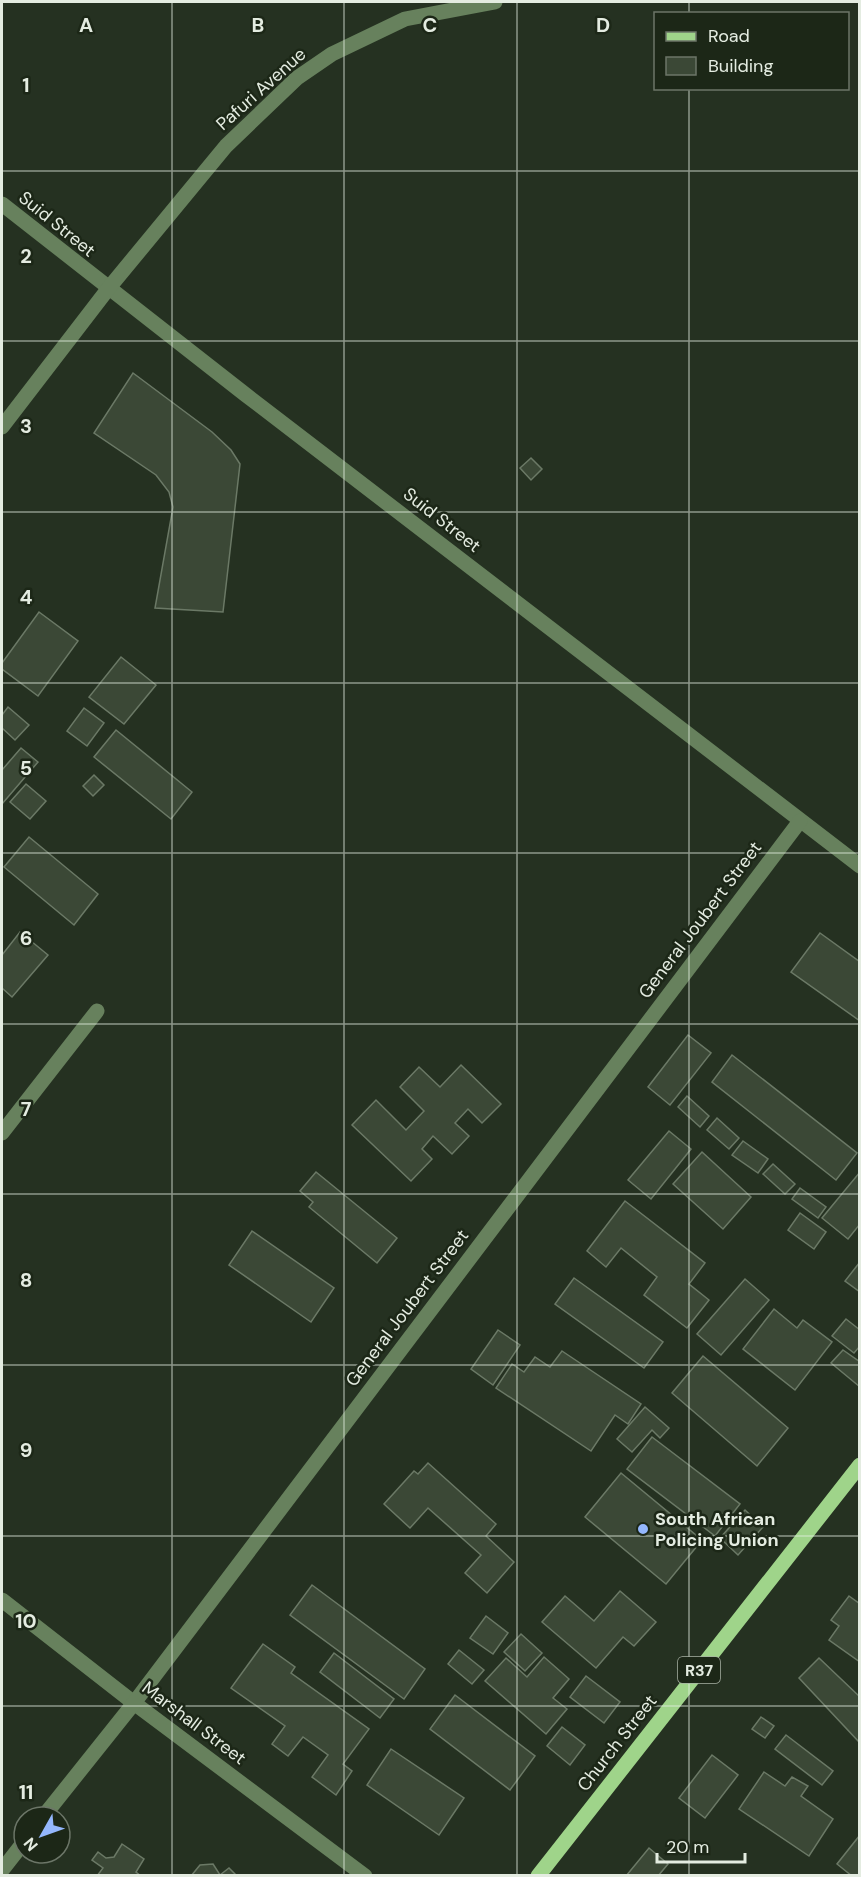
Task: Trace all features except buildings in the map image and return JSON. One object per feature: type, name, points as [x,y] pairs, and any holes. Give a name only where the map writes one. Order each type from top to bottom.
[{"type":"main road","name":"Church Street","points":[[538,1875],[860,1465]]},
{"type":"street","name":"Pafuri Avenue","points":[[2,427],[108,289],[226,146],[297,78],[332,54],[405,19],[495,2]]},
{"type":"street","name":"Suid Street","points":[[2,204],[108,289],[860,866]]},
{"type":"street","name":"General Joubert Street","points":[[53,1805],[134,1703],[800,821]]},
{"type":"street","points":[[2,1132],[97,1011]]},
{"type":"street","name":"Marshall Street","points":[[2,1599],[134,1703],[365,1875]]},
{"type":"street","points":[[2,1870],[12,1857]]},
{"type":"place","name":"South African Policing Union","points":[[643,1529]]}]
